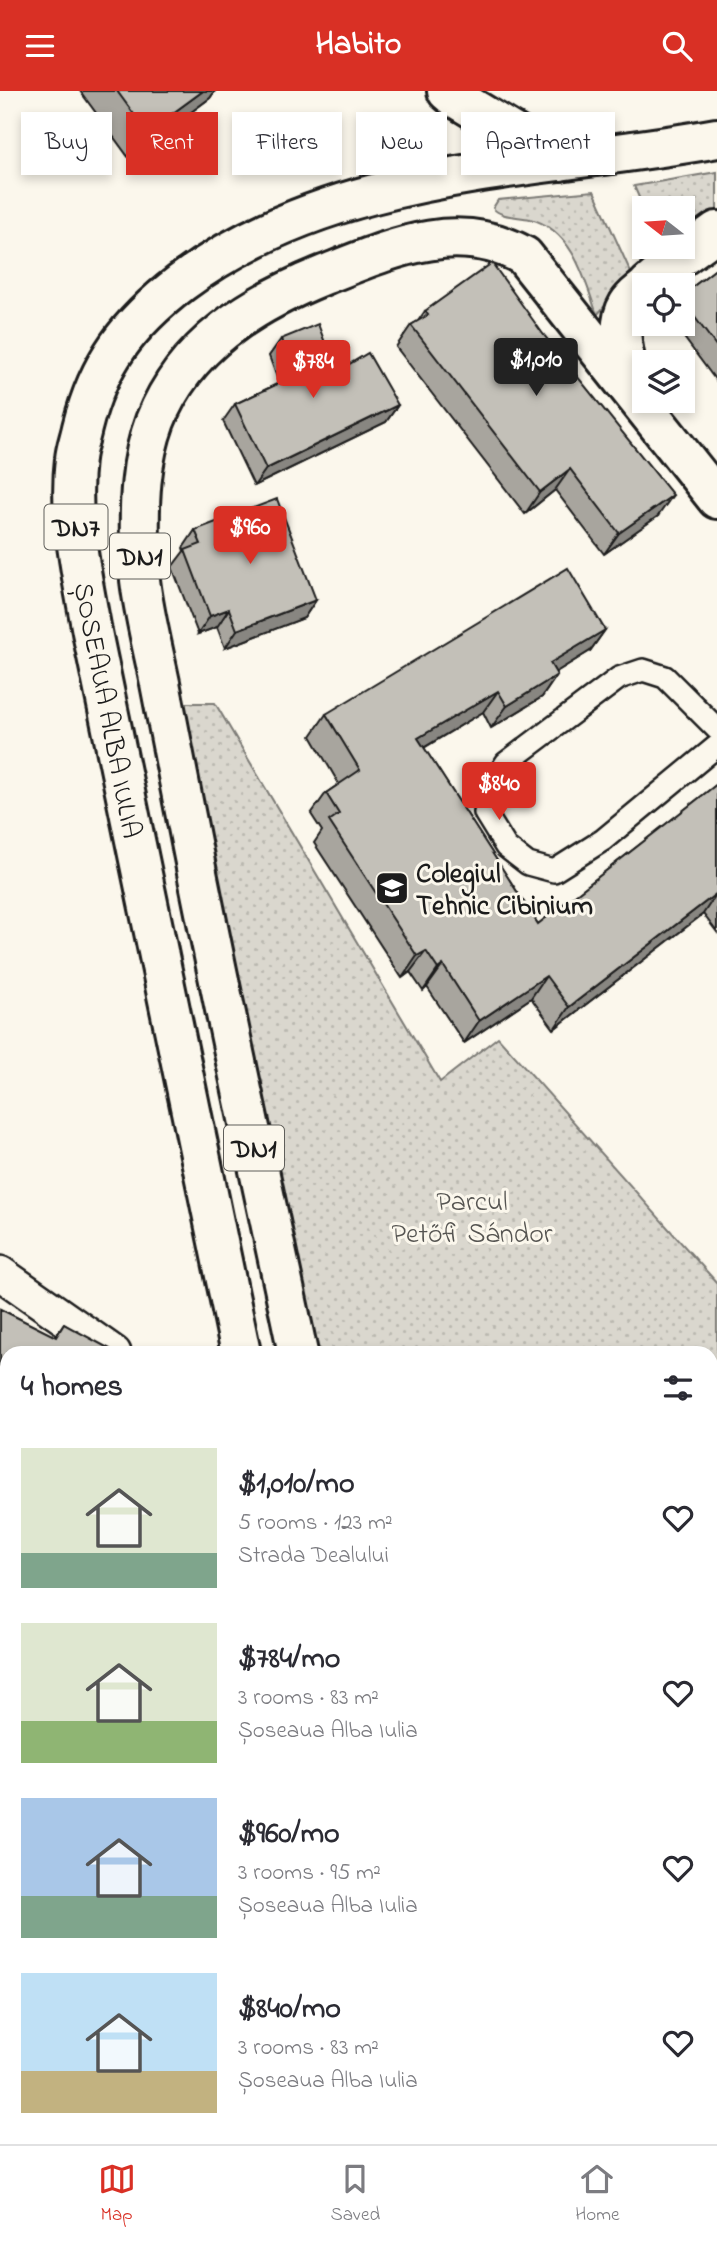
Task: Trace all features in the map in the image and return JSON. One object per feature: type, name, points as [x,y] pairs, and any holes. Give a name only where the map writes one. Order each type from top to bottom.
[{"type":"main road","points":[[447,91],[478,112]]},
{"type":"main road","name":"DN7","points":[[615,154],[717,138]]},
{"type":"main road","name":"ȘOSEAUA ALBA IULIA","points":[[240,1346],[79,562],[74,509],[75,458],[84,418],[98,377],[118,343],[157,302],[208,263],[272,228],[331,206],[390,189],[464,175]]},
{"type":"main road","points":[[662,273],[717,231]]},
{"type":"main road","name":"ȘOSEAUA ALBA IULIA","points":[[296,1346],[210,944],[142,593],[139,514],[143,465],[155,422],[173,385],[196,356],[226,328],[261,303],[296,286],[393,248],[433,239],[474,237],[505,245],[524,256],[632,390]]},
{"type":"main road","points":[[632,301],[626,307],[622,328],[622,344],[632,390]]},
{"type":"main road","name":"ȘOSEAUA ALBA IULIA","points":[[650,413],[717,499]]},
{"type":"street","points":[[0,1273],[104,1346]]},
{"type":"lane","points":[[717,729],[664,677],[643,670],[619,678],[506,763],[489,789],[485,813],[506,847],[528,864],[554,871],[603,840],[717,746]]},
{"type":"green space","points":[[717,172],[717,214],[695,230],[695,196],[638,196],[634,186]]},
{"type":"green space","points":[[594,191],[632,275],[597,315],[582,271],[566,244],[544,225],[496,211],[493,208],[498,200]]},
{"type":"green space","name":"Parcul Petőfi Sándor","points":[[176,703],[215,703],[440,1082],[498,1037],[717,1283],[717,1346],[314,1346]]},
{"type":"building","points":[[117,91],[203,91],[174,112],[132,112]]},
{"type":"building","points":[[492,263],[543,334],[673,495],[619,533],[570,469],[540,492],[411,325],[428,315],[425,311]]},
{"type":"building","points":[[717,268],[717,347],[695,317],[695,285]]},
{"type":"building","points":[[318,324],[336,372],[368,353],[398,405],[266,469],[235,404],[295,376],[281,339]]},
{"type":"building","points":[[277,499],[316,600],[237,630],[229,609],[210,616],[185,550],[201,544],[195,530]]},
{"type":"building","points":[[568,568],[605,630],[550,663],[557,675],[507,706],[498,691],[418,738],[538,924],[717,784],[717,893],[569,1007],[546,976],[479,1021],[443,965],[438,969],[426,951],[417,956],[329,821],[339,814],[326,793],[360,770],[326,714]]},
{"type":"building","points":[[0,1309],[56,1337],[64,1324],[104,1346],[0,1346]]},
{"type":"place","name":"Colegiul Tehnic Cibinium","points":[[392,888]]}]
